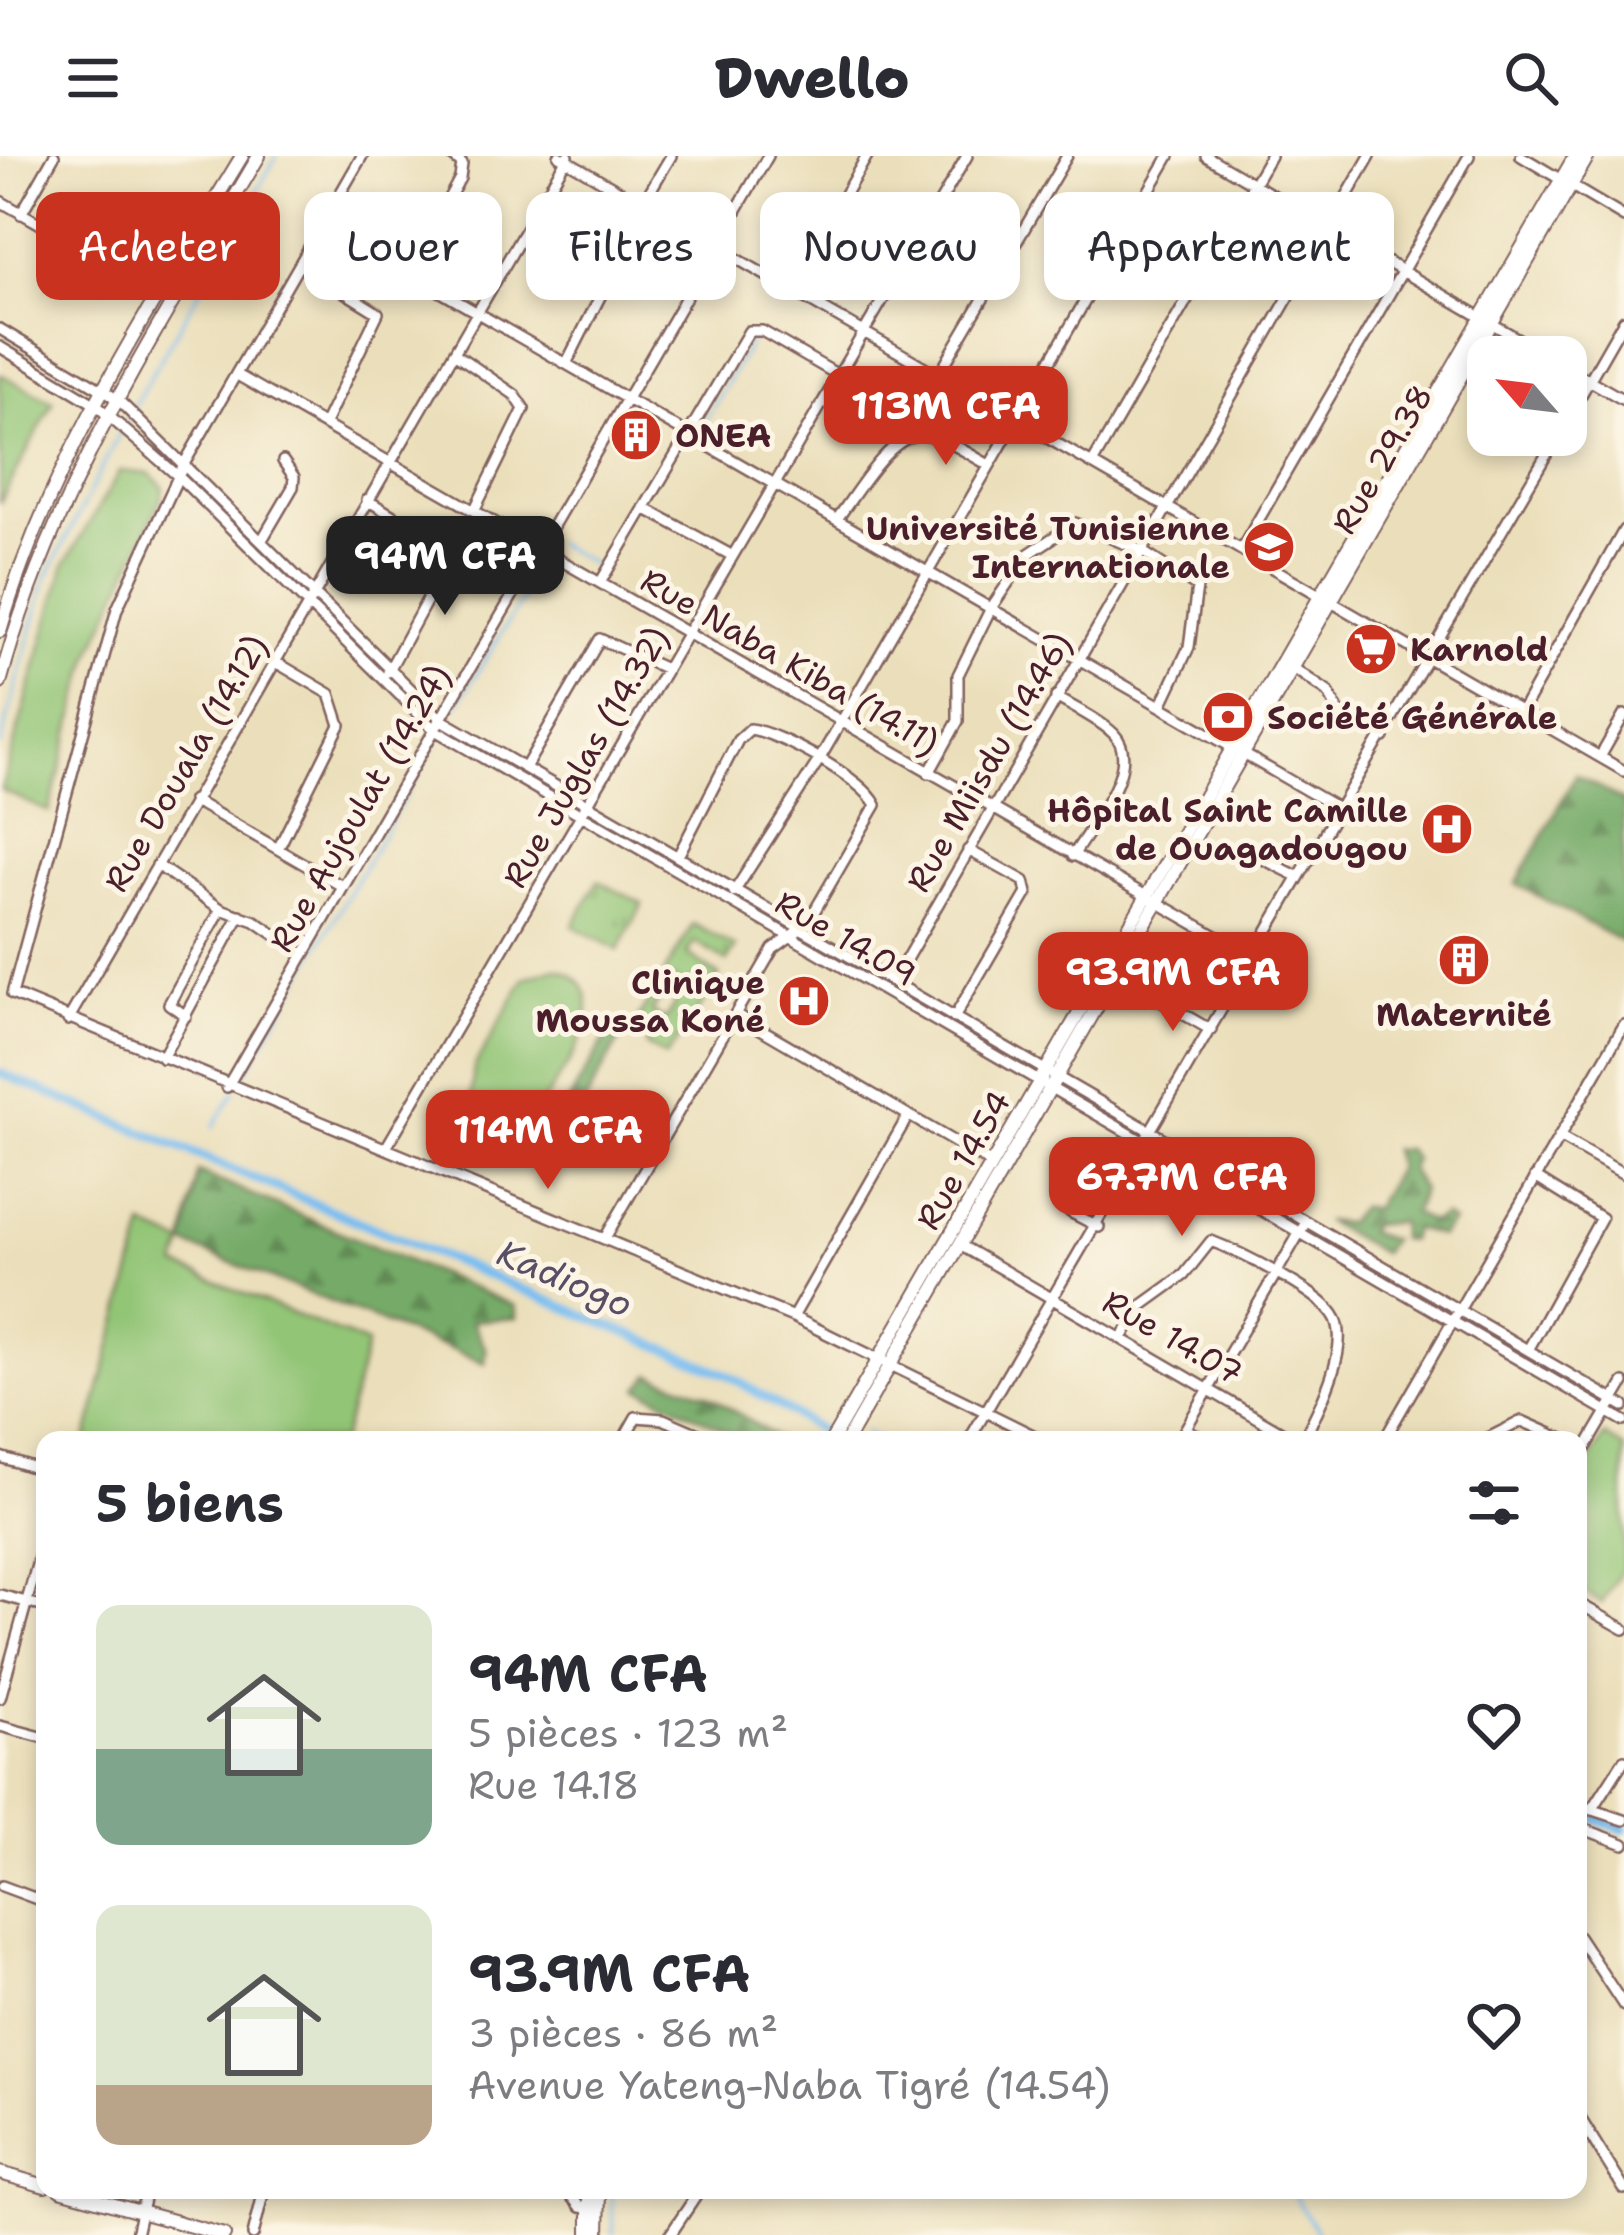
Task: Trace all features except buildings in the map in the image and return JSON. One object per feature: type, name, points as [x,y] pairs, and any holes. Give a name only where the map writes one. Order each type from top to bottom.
[{"type":"main road","points":[[220,192],[242,156]]},
{"type":"main road","points":[[0,683],[43,545],[108,415],[259,156]]},
{"type":"main road","name":"Rue 29.38","points":[[1567,181],[1575,156]]},
{"type":"main road","name":"Rue 29.38","points":[[1326,599],[1567,181],[1588,156]]},
{"type":"main road","points":[[0,631],[27,544],[96,405],[155,300]]},
{"type":"main road","points":[[1237,750],[1293,668],[1326,599]]},
{"type":"main road","points":[[1237,750],[1326,599]]},
{"type":"main road","name":"Rue 14.54","points":[[844,1431],[992,1164],[1048,1080],[1237,750]]},
{"type":"main road","points":[[883,1363],[960,1245],[1048,1080]]},
{"type":"main road","points":[[0,2173],[36,2183]]},
{"type":"main road","points":[[93,2199],[224,2235]]},
{"type":"main road","points":[[591,2199],[598,2235]]},
{"type":"main road","points":[[589,2235],[597,2199]]},
{"type":"street","points":[[21,214],[54,156]]},
{"type":"street","points":[[341,192],[362,156]]},
{"type":"street","points":[[650,192],[671,156]]},
{"type":"street","name":"Rue Aujoulat (14.24)","points":[[736,212],[768,156]]},
{"type":"street","points":[[846,192],[867,156]]},
{"type":"street","name":"Rue Juglas (14.32)","points":[[386,1148],[967,156]]},
{"type":"street","points":[[939,374],[1067,156]]},
{"type":"street","points":[[729,902],[820,760],[926,569],[1169,156]]},
{"type":"street","points":[[1206,156],[1268,192]]},
{"type":"street","points":[[1092,464],[1270,156]]},
{"type":"street","name":"Rue Miisdu (14.46)","points":[[1350,192],[1370,156]]},
{"type":"street","points":[[1241,550],[1469,156]]},
{"type":"street","points":[[1521,156],[1624,217]]},
{"type":"street","points":[[564,157],[625,192]]},
{"type":"street","name":"Rue Douala (14.12)","points":[[546,192],[564,157]]},
{"type":"street","points":[[452,192],[460,178],[455,158]]},
{"type":"street","points":[[0,202],[36,222]]},
{"type":"street","name":"Rue Douala (14.12)","points":[[68,1020],[526,228]]},
{"type":"street","points":[[304,262],[184,464],[109,630],[11,986],[18,1000],[793,1317],[1026,1431]]},
{"type":"street","points":[[302,266],[378,313],[325,423]]},
{"type":"street","points":[[1394,266],[1514,336]]},
{"type":"street","points":[[460,300],[1339,808]]},
{"type":"street","points":[[567,362],[601,300]]},
{"type":"street","name":"Rue Aujoulat (14.24)","points":[[227,1087],[685,300]]},
{"type":"street","points":[[814,300],[1624,771]]},
{"type":"street","name":"Rue Miisdu (14.46)","points":[[893,982],[1287,300]]},
{"type":"street","points":[[1587,384],[1624,320]]},
{"type":"street","name":"Rue 14.09","points":[[0,329],[117,399],[262,540],[311,602],[439,725],[525,768],[678,856],[954,1018],[1048,1080]]},
{"type":"street","points":[[600,584],[753,329],[838,375]]},
{"type":"street","name":"Rue 14.09","points":[[0,346],[108,415],[439,725],[580,818],[1303,1226],[1624,1421]]},
{"type":"street","points":[[454,353],[515,395],[524,409],[474,511]]},
{"type":"street","name":"Rue Naba Kiba (14.11)","points":[[239,376],[1251,956]]},
{"type":"street","points":[[1589,381],[1624,400]]},
{"type":"street","points":[[837,519],[894,447],[913,435],[933,436],[989,465]]},
{"type":"street","points":[[974,1431],[1099,1227],[1251,956],[1431,660],[1546,456]]},
{"type":"street","points":[[262,540],[292,487],[294,477],[283,461]]},
{"type":"street","points":[[367,500],[453,552],[388,672]]},
{"type":"street","points":[[644,508],[731,555]]},
{"type":"street","points":[[929,773],[958,722],[958,675],[991,608],[1028,554],[1068,525],[1091,526],[1140,550],[1193,583],[1199,593],[1189,647],[1161,706]]},
{"type":"street","points":[[1522,712],[1624,530]]},
{"type":"street","points":[[525,768],[600,639],[666,670]]},
{"type":"street","points":[[274,661],[330,694],[340,724],[278,849]]},
{"type":"street","points":[[1293,668],[1328,692],[1338,711],[1384,737]]},
{"type":"street","points":[[1056,697],[1112,732],[1122,750],[1120,772],[1073,856]]},
{"type":"street","points":[[1600,757],[1624,715]]},
{"type":"street","points":[[605,1238],[773,949],[801,928],[877,812],[870,794],[820,760],[766,732],[743,733],[678,856]]},
{"type":"street","points":[[193,800],[342,886]]},
{"type":"street","points":[[954,1018],[1027,893],[1024,881],[968,850]]},
{"type":"street","points":[[1253,854],[1298,877]]},
{"type":"street","points":[[157,865],[221,909],[240,915],[304,956]]},
{"type":"street","points":[[186,1016],[169,1004],[221,909]]},
{"type":"street","points":[[162,1058],[240,915]]},
{"type":"street","points":[[1157,999],[1210,1030]]},
{"type":"street","points":[[735,1014],[992,1164]]},
{"type":"street","points":[[1389,1431],[1624,1026]]},
{"type":"street","points":[[793,1317],[908,1116]]},
{"type":"street","points":[[1558,1137],[1624,1174]]},
{"type":"street","points":[[1528,1350],[1601,1219],[1535,1177]]},
{"type":"street","points":[[1070,1212],[1099,1227]]},
{"type":"street","points":[[1189,1431],[1186,1429],[1303,1226]]},
{"type":"street","points":[[1122,1338],[1141,1306],[1184,1275],[1211,1241],[1275,1274],[1330,1311],[1337,1322],[1332,1381],[1304,1431]]},
{"type":"street","name":"Rue 14.07","points":[[960,1245],[1283,1431]]},
{"type":"street","name":"Rue 14.09","points":[[1457,1316],[1528,1350],[1619,1403]]},
{"type":"street","points":[[1587,1440],[1619,1403],[1624,1383]]},
{"type":"street","points":[[628,1431],[636,1418],[648,1416],[688,1431]]},
{"type":"street","points":[[1502,1431],[1522,1421],[1545,1431]]},
{"type":"street","points":[[0,1457],[36,1468]]},
{"type":"street","points":[[0,1698],[36,1571]]},
{"type":"street","points":[[0,1595],[36,1604]]},
{"type":"street","points":[[1587,1608],[1624,1629]]},
{"type":"street","points":[[0,1726],[36,1736]]},
{"type":"street","points":[[1592,1810],[1624,1760]]},
{"type":"street","points":[[1587,1808],[1624,1820]]},
{"type":"street","points":[[1587,1830],[1624,1844]]},
{"type":"street","points":[[2,1886],[36,1899]]},
{"type":"street","points":[[1587,1950],[1624,2006]]},
{"type":"street","points":[[1587,2129],[1624,2189]]},
{"type":"street","points":[[136,2235],[144,2199]]},
{"type":"street","points":[[253,2235],[262,2199]]},
{"type":"street","points":[[573,2199],[580,2207],[594,2209]]},
{"type":"street","points":[[670,2235],[694,2199]]},
{"type":"green space","points":[[0,374],[53,402],[0,503]]},
{"type":"green space","points":[[120,471],[150,474],[163,487],[162,496],[90,657],[49,812],[1,790],[65,564]]},
{"type":"green space","points":[[1576,775],[1624,802],[1624,943],[1516,884]]},
{"type":"green space","points":[[598,881],[643,904],[618,950],[573,926]]},
{"type":"green space","points":[[693,924],[736,947],[727,961],[694,942],[687,954],[719,976],[709,995],[670,978],[652,1012],[665,1020],[685,986],[706,998],[666,1057],[646,1045],[652,1029],[644,1023],[637,1033],[632,1029]]},
{"type":"green space","points":[[556,968],[577,979],[586,995],[582,1036],[533,1114],[506,1122],[490,1118],[471,1097],[474,1067],[525,978]]},
{"type":"green space","points":[[612,1027],[624,1031],[563,1142],[549,1135]]},
{"type":"green space","points":[[1392,1149],[1407,1149],[1414,1159],[1410,1169],[1422,1190],[1413,1213],[1431,1222],[1444,1216],[1452,1222],[1441,1236],[1413,1228],[1410,1240],[1400,1239],[1400,1222],[1372,1225],[1368,1232],[1391,1240],[1382,1253],[1324,1221],[1347,1223],[1360,1207],[1373,1210],[1397,1168]]},
{"type":"green space","points":[[198,1172],[515,1306],[517,1318],[472,1321],[486,1349],[485,1363],[184,1244]]},
{"type":"green space","points":[[144,1227],[184,1244],[177,1266],[367,1344],[344,1431],[88,1431]]},
{"type":"green space","points":[[651,1374],[707,1394],[766,1431],[727,1431],[639,1388]]},
{"type":"green space","points":[[1604,1436],[1624,1448],[1624,1566],[1602,1603],[1587,1594],[1587,1465]]},
{"type":"waterway","points":[[132,409],[277,156]]},
{"type":"waterway","points":[[702,426],[755,334]]},
{"type":"waterway","points":[[0,746],[45,581],[127,418]]},
{"type":"waterway","points":[[555,543],[602,570]]},
{"type":"waterway","points":[[455,709],[547,559]]},
{"type":"waterway","points":[[240,1083],[439,737]]},
{"type":"waterway","name":"Kadiogo","points":[[0,1073],[726,1374],[821,1431]]},
{"type":"waterway","points":[[213,1127],[235,1091]]},
{"type":"waterway","name":"Kadiogo","points":[[1587,1815],[1624,1829]]},
{"type":"waterway","points":[[612,2199],[613,2235]]},
{"type":"waterway","points":[[1296,2199],[1318,2235]]},
{"type":"waterway","points":[[581,2235],[582,2218]]},
{"type":"place","name":"ONEA","points":[[636,435]]},
{"type":"place","name":"Université Tunisienne Internationale","points":[[1269,547]]},
{"type":"place","name":"Karnold","points":[[1371,649]]},
{"type":"place","name":"Société Générale","points":[[1228,717]]},
{"type":"place","name":"Hôpital Saint Camille de Ouagadougou","points":[[1447,829]]},
{"type":"place","name":"Maternité","points":[[1464,960]]},
{"type":"place","name":"Clinique Moussa Koné","points":[[804,1001]]}]
